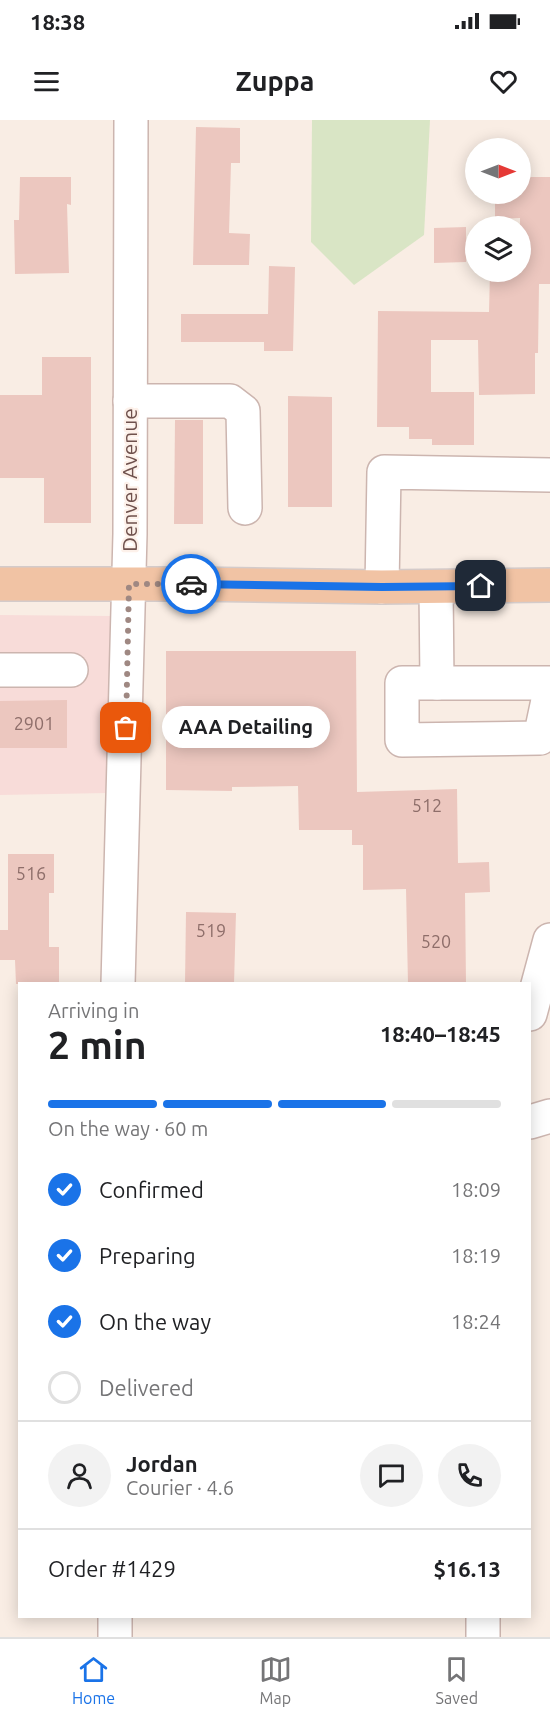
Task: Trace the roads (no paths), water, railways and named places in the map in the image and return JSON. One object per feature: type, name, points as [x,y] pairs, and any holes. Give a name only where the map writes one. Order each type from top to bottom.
[{"type":"main road","points":[[0,584],[382,587],[550,585]]},
{"type":"street","name":"Denver Avenue","points":[[118,982],[129,584],[131,120]]},
{"type":"street","points":[[130,401],[230,401],[243,411],[245,508]]},
{"type":"street","points":[[382,587],[384,472],[550,475]]},
{"type":"street","points":[[436,587],[437,683]]},
{"type":"street","points":[[0,670],[71,670]]},
{"type":"street","points":[[550,683],[402,682],[402,740],[540,738],[550,691]]},
{"type":"street","points":[[531,1010],[550,940]]},
{"type":"street","points":[[531,1122],[550,1116]]},
{"type":"street","points":[[114,1618],[115,1637]]},
{"type":"street","points":[[483,1618],[483,1637]]},
{"type":"place","name":"AAA Detailing","points":[[126,728]]}]
